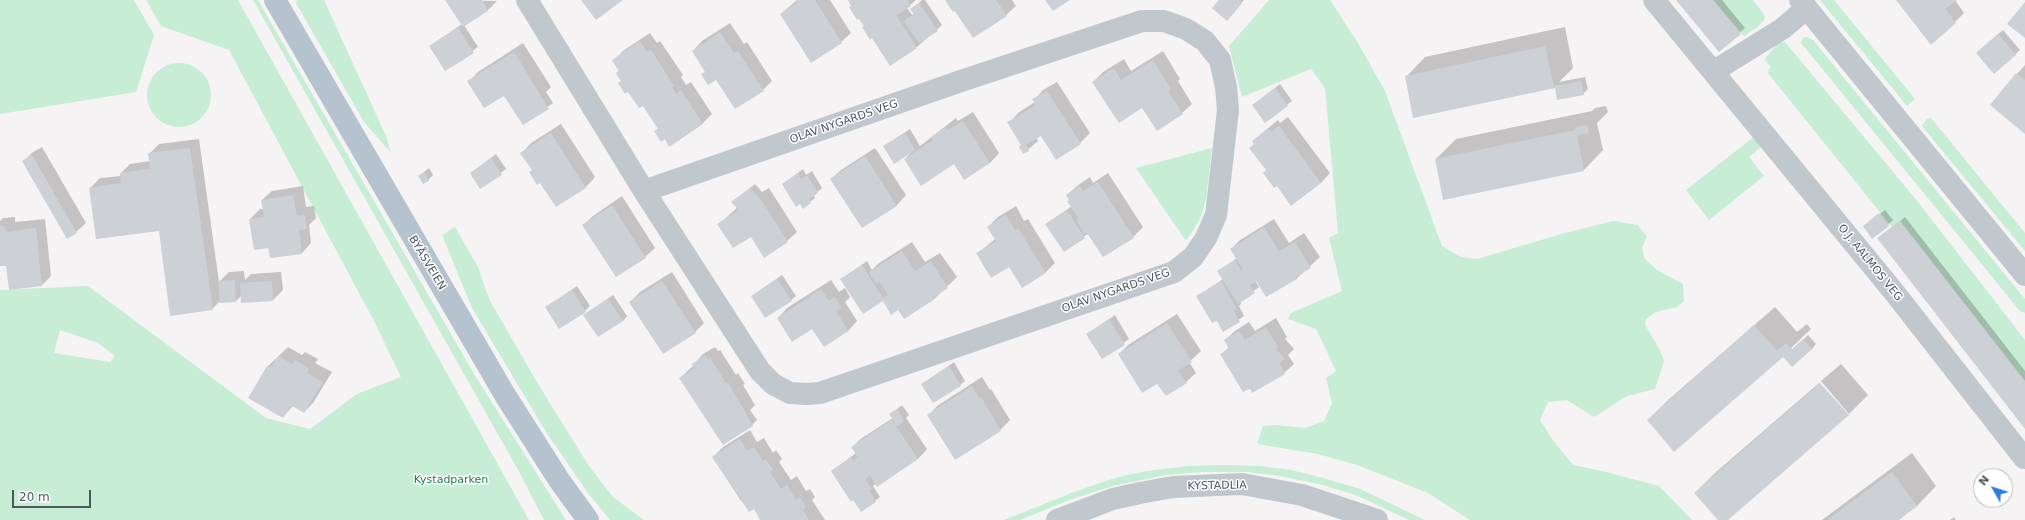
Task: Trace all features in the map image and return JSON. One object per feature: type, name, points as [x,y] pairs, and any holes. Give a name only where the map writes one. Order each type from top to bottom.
[{"type":"main road","name":"BYÅSVEIEN","points":[[275,0],[501,388],[559,480],[588,520]]},
{"type":"street","name":"OLAV NYGARDS VEG","points":[[527,0],[644,191],[760,371],[773,384],[790,393],[820,393],[1174,272],[1193,256],[1206,238],[1216,215],[1228,110],[1226,87],[1220,60],[1205,41],[1186,28],[1164,21],[1142,22],[961,81],[644,191]]},
{"type":"street","name":"O.J. AALMOS VEG","points":[[1654,0],[1714,70],[1894,292],[2024,458]]},
{"type":"street","points":[[1714,70],[1782,29],[1803,4],[2025,275]]},
{"type":"street","name":"KYSTADLIA","points":[[1057,520],[1113,499],[1140,493],[1173,487],[1242,484],[1302,495],[1376,520]]},
{"type":"green space","points":[[0,0],[134,0],[154,35],[136,92],[0,114]]},
{"type":"green space","name":"Kystadparken","points":[[146,0],[238,0],[529,520],[0,520],[0,290],[88,286],[266,418],[310,429],[357,394],[401,377],[374,321],[229,50],[161,26]],"holes":[[[60,330],[98,343],[115,356],[110,362],[54,353]]]},
{"type":"green space","points":[[253,0],[258,0],[474,374],[566,520],[544,520],[517,468]]},
{"type":"green space","points":[[297,0],[324,0],[386,136],[391,153],[364,122],[296,3]]},
{"type":"green space","points":[[1269,0],[1330,0],[1358,43],[1385,91],[1442,246],[1461,257],[1477,259],[1565,233],[1613,221],[1638,225],[1647,237],[1642,247],[1644,258],[1657,270],[1683,284],[1684,301],[1677,307],[1656,312],[1646,319],[1645,325],[1660,350],[1664,361],[1655,389],[1627,396],[1594,417],[1567,400],[1548,402],[1540,420],[1552,439],[1573,465],[1659,486],[1692,520],[1470,520],[1428,493],[1357,465],[1318,454],[1257,444],[1263,426],[1275,425],[1305,428],[1324,421],[1332,403],[1326,378],[1336,371],[1316,329],[1288,319],[1291,313],[1342,291],[1329,238],[1338,233],[1325,88],[1311,69],[1242,97],[1229,46]]},
{"type":"green space","points":[[1713,0],[1753,0],[1765,16],[1764,20],[1759,26],[1744,36]]},
{"type":"green space","points":[[1820,0],[1834,0],[1915,99],[1907,106]]},
{"type":"green space","points":[[1807,37],[1813,40],[2025,299],[2025,313],[2020,311],[1801,43],[1803,38]]},
{"type":"green space","points":[[1785,42],[1918,202],[2025,340],[2025,382],[1900,221],[1892,227],[1767,72],[1771,67],[1765,61],[1766,57],[1778,43]]},
{"type":"green space","points":[[179,63],[197,69],[205,77],[211,95],[205,113],[197,121],[179,127],[161,121],[153,113],[147,95],[153,77],[161,69]]},
{"type":"green space","points":[[1931,118],[2025,233],[2025,251],[1922,126],[1927,119]]},
{"type":"green space","points":[[1755,136],[1762,146],[1749,157],[1764,176],[1709,220],[1686,190]]},
{"type":"green space","points":[[1212,148],[1206,199],[1200,219],[1186,241],[1136,168]]},
{"type":"green space","points":[[455,227],[478,267],[489,299],[538,384],[589,466],[613,497],[644,520],[610,520],[588,493],[546,432],[472,308],[442,235]]},
{"type":"green space","points":[[1188,466],[1260,466],[1291,470],[1323,478],[1360,489],[1425,520],[1409,520],[1358,496],[1323,485],[1280,476],[1246,472],[1203,472],[1166,475],[1113,486],[1069,500],[1020,520],[1004,520],[1079,490],[1118,477],[1147,471]]},
{"type":"building","points":[[445,0],[482,0],[488,11],[463,27]]},
{"type":"building","points":[[581,0],[623,0],[596,20]]},
{"type":"building","points":[[796,0],[815,0],[842,43],[811,63],[780,14],[797,3]]},
{"type":"building","points":[[848,0],[910,0],[908,1],[911,6],[896,15],[917,48],[890,66],[872,38],[870,40],[859,19],[857,20],[849,7],[851,6]]},
{"type":"building","points":[[945,0],[996,0],[1007,16],[973,38],[955,11],[953,12]]},
{"type":"building","points":[[1045,0],[1070,0],[1053,11]]},
{"type":"building","points":[[1219,0],[1238,0],[1242,3],[1227,21],[1212,8]]},
{"type":"building","points":[[1676,0],[1713,0],[1741,34],[1719,52]]},
{"type":"building","points":[[1896,0],[1957,0],[1945,9],[1956,23],[1931,45]]},
{"type":"building","points":[[2025,2],[2025,38],[2007,24]]},
{"type":"building","points":[[919,3],[938,31],[919,43],[904,21],[914,14],[910,9]]},
{"type":"building","points":[[458,27],[474,53],[445,71],[429,46]]},
{"type":"building","points":[[720,32],[734,53],[738,51],[764,91],[735,109],[716,80],[708,85],[701,74],[705,72],[692,51]]},
{"type":"building","points":[[1998,34],[2016,55],[1994,74],[1976,53]]},
{"type":"building","points":[[640,41],[647,52],[651,50],[674,86],[672,87],[676,94],[681,90],[703,124],[669,147],[665,139],[661,142],[654,131],[658,129],[643,106],[639,108],[628,92],[625,94],[618,83],[621,81],[616,73],[619,71],[612,60]]},
{"type":"building","points":[[1545,46],[1554,86],[1581,81],[1584,95],[1557,100],[1555,88],[1413,118],[1405,76]]},
{"type":"building","points":[[514,52],[549,109],[523,125],[504,96],[484,108],[467,81]]},
{"type":"building","points":[[1153,60],[1171,89],[1168,91],[1183,114],[1157,131],[1142,108],[1119,123],[1092,82],[1114,68],[1121,80]]},
{"type":"building","points":[[2016,73],[2025,80],[2025,134],[1990,105]]},
{"type":"building","points":[[1275,88],[1288,106],[1265,123],[1252,105]]},
{"type":"building","points":[[1047,91],[1081,144],[1056,160],[1041,136],[1026,145],[1029,151],[1023,154],[1019,147],[1021,145],[1007,122],[1036,105],[1032,99]]},
{"type":"building","points":[[963,121],[990,163],[964,180],[954,164],[921,186],[904,159],[933,140],[931,137],[946,127],[948,130]]},
{"type":"building","points":[[1587,125],[1589,133],[1577,135],[1584,171],[1443,200],[1435,159],[1575,130],[1575,127]]},
{"type":"building","points":[[1279,126],[1321,183],[1291,206],[1277,186],[1274,188],[1263,173],[1266,170],[1249,148],[1254,144],[1252,141],[1268,128],[1271,132]]},
{"type":"building","points":[[551,133],[586,188],[556,207],[540,183],[537,185],[529,172],[532,170],[520,153]]},
{"type":"building","points":[[905,133],[915,150],[894,164],[883,146]]},
{"type":"building","points":[[190,148],[213,310],[170,316],[159,231],[96,239],[89,188],[121,183],[120,173],[150,169],[148,153]]},
{"type":"building","points":[[32,155],[77,233],[67,239],[22,161]]},
{"type":"building","points":[[865,156],[897,206],[862,228],[830,179]]},
{"type":"building","points":[[491,158],[502,175],[480,189],[470,173]]},
{"type":"building","points":[[424,172],[429,181],[423,184],[418,176]]},
{"type":"building","points":[[798,173],[801,179],[807,175],[818,193],[809,199],[811,203],[803,209],[800,204],[796,207],[782,184]]},
{"type":"building","points":[[1098,182],[1134,238],[1103,257],[1087,233],[1084,234],[1076,220],[1078,218],[1067,201],[1069,200],[1066,195],[1080,186],[1083,191]]},
{"type":"building","points":[[750,188],[759,197],[788,242],[764,258],[751,237],[733,248],[717,224],[737,211],[738,209],[731,202]]},
{"type":"building","points":[[293,195],[297,216],[305,215],[307,229],[299,230],[302,254],[270,258],[268,248],[254,250],[249,219],[264,217],[261,200]]},
{"type":"building","points":[[612,205],[646,258],[616,277],[582,225]]},
{"type":"building","points":[[1067,210],[1085,238],[1064,252],[1045,224]]},
{"type":"building","points":[[1879,213],[1889,226],[1872,239],[1863,226]]},
{"type":"building","points":[[1006,215],[1015,230],[1018,228],[1046,273],[1022,288],[1009,267],[991,278],[976,253],[996,241],[987,227]]},
{"type":"building","points":[[1900,221],[2025,381],[2025,429],[1877,238]]},
{"type":"building","points":[[0,226],[5,226],[6,232],[36,228],[42,286],[9,290],[6,266],[0,266]]},
{"type":"building","points":[[1264,227],[1279,251],[1295,242],[1311,268],[1295,277],[1297,279],[1266,297],[1256,281],[1250,285],[1255,293],[1238,304],[1217,271],[1235,260],[1241,270],[1243,269],[1230,249]]},
{"type":"building","points":[[902,251],[915,271],[931,261],[948,288],[904,319],[898,310],[891,315],[883,301],[863,314],[840,279],[862,265],[883,298],[888,295],[879,281],[876,284],[869,272]]},
{"type":"building","points":[[777,279],[792,301],[765,318],[751,296]]},
{"type":"building","points":[[235,280],[236,302],[220,303],[218,281]]},
{"type":"building","points":[[272,281],[273,301],[241,303],[240,283]]},
{"type":"building","points":[[662,281],[696,333],[663,354],[629,302]]},
{"type":"building","points":[[1221,281],[1237,309],[1234,311],[1240,322],[1223,332],[1217,321],[1212,323],[1196,296]]},
{"type":"building","points":[[821,289],[829,301],[835,297],[842,308],[836,311],[848,331],[824,347],[812,329],[792,342],[777,318]]},
{"type":"building","points":[[572,290],[586,312],[559,329],[545,307]]},
{"type":"building","points":[[608,299],[623,321],[598,337],[583,315]]},
{"type":"building","points":[[1109,319],[1125,345],[1102,359],[1086,334]]},
{"type":"building","points":[[1167,323],[1192,362],[1178,370],[1187,383],[1166,396],[1157,384],[1142,393],[1118,354]]},
{"type":"building","points":[[1754,325],[1777,351],[1786,343],[1792,349],[1803,339],[1812,349],[1792,367],[1783,357],[1674,452],[1647,420]]},
{"type":"building","points":[[1266,327],[1278,347],[1276,349],[1285,359],[1279,363],[1285,374],[1252,393],[1250,389],[1243,392],[1220,354],[1229,349],[1224,340],[1239,331],[1245,340]]},
{"type":"building","points":[[705,355],[708,360],[710,358],[726,383],[728,382],[753,426],[723,445],[679,378],[695,368],[692,364]]},
{"type":"building","points":[[278,356],[292,364],[295,360],[309,369],[307,373],[323,382],[304,413],[291,405],[283,418],[248,398],[267,366],[271,368]]},
{"type":"building","points":[[949,366],[961,386],[933,403],[921,384]]},
{"type":"building","points":[[1820,383],[1849,415],[1728,520],[1718,520],[1694,493]]},
{"type":"building","points":[[972,386],[980,399],[981,397],[1001,431],[955,460],[927,415]]},
{"type":"building","points":[[897,409],[904,421],[897,426],[889,414]]},
{"type":"building","points":[[892,420],[918,459],[877,487],[870,476],[865,479],[872,489],[869,490],[876,502],[861,512],[853,500],[851,502],[831,471],[851,457],[853,461],[858,457],[851,447]]},
{"type":"building","points":[[740,439],[747,451],[754,447],[763,461],[766,459],[773,470],[770,472],[781,489],[787,485],[796,500],[800,497],[806,508],[803,510],[809,520],[760,520],[754,509],[749,512],[712,457]]},
{"type":"building","points":[[1892,472],[1917,506],[1899,520],[1827,520]]}]
